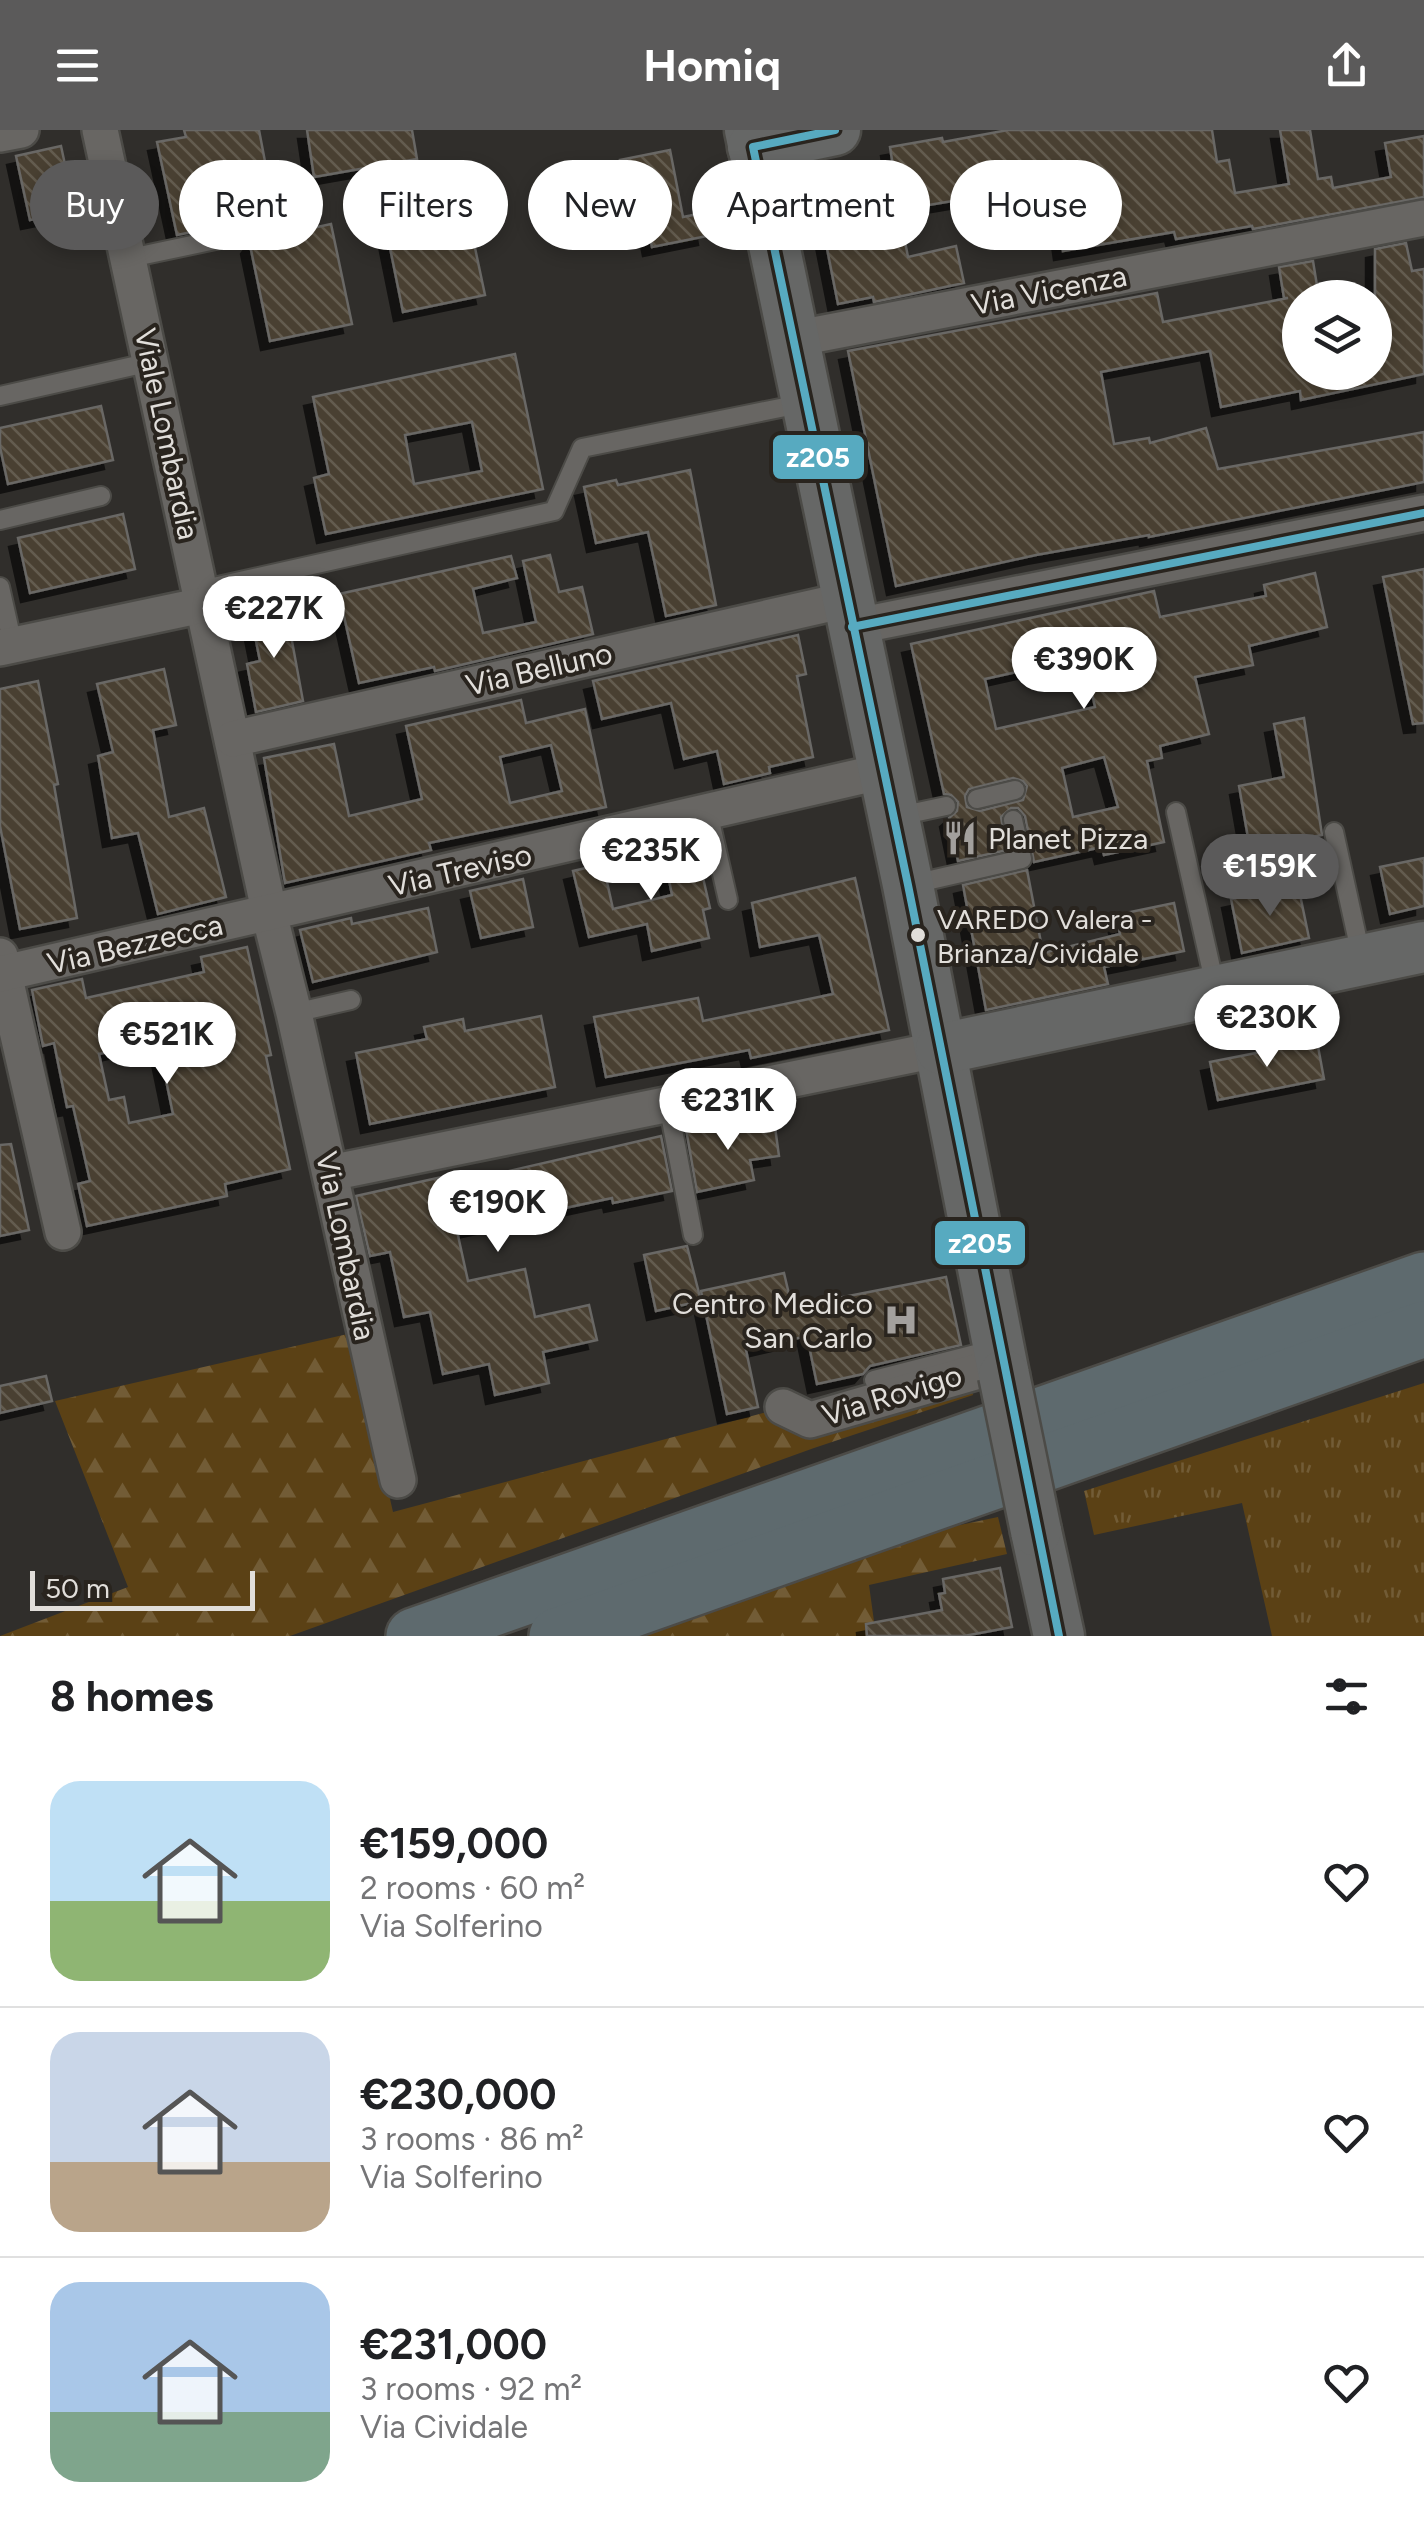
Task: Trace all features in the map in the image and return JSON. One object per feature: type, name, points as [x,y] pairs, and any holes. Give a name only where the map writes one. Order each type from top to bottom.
[{"type":"highway","points":[[414,1636],[1424,1280]]},
{"type":"highway","points":[[556,1636],[1424,1329]]},
{"type":"highway","points":[[915,1508],[1081,1480],[1424,1362]]},
{"type":"street","points":[[0,134],[21,130]]},
{"type":"street","name":"Viale Lombardia","points":[[100,130],[270,914]]},
{"type":"street","points":[[836,130],[751,139],[908,885],[1059,1636]]},
{"type":"street","name":"Via Vicenza","points":[[793,339],[1424,218]]},
{"type":"street","name":"Via Belluno","points":[[232,739],[849,613],[1424,513]]},
{"type":"street","points":[[7,647],[202,598]]},
{"type":"street","name":"Via Treviso","points":[[270,914],[708,812],[889,794]]},
{"type":"street","name":"Via Bezzecca","points":[[1,968],[270,914]]},
{"type":"street","name":"Via Lombardia","points":[[270,914],[398,1480]]},
{"type":"street","points":[[330,1173],[1424,947]]},
{"type":"street","points":[[1,968],[63,1232]]},
{"type":"street","name":"Via Rovigo","points":[[783,1407],[810,1420],[1002,1362]]},
{"type":"lane","points":[[130,258],[179,248]]},
{"type":"lane","points":[[0,396],[151,362]]},
{"type":"lane","points":[[202,598],[554,511],[582,448],[806,403]]},
{"type":"lane","points":[[0,520],[101,496]]},
{"type":"lane","points":[[0,587],[7,647]]},
{"type":"lane","points":[[977,798],[1015,790]]},
{"type":"lane","points":[[889,794],[946,806]]},
{"type":"lane","points":[[708,812],[728,900]]},
{"type":"lane","points":[[1176,812],[1216,991]]},
{"type":"lane","points":[[908,885],[1022,859],[1013,820]]},
{"type":"lane","points":[[1334,832],[1362,960]]},
{"type":"lane","points":[[294,1013],[352,1000]]},
{"type":"lane","points":[[758,1086],[765,1120]]},
{"type":"lane","points":[[668,1104],[693,1235]]},
{"type":"lane","points":[[874,1380],[1002,1362]]},
{"type":"green space","points":[[352,1333],[393,1512],[767,1412],[970,1383],[973,1395],[290,1636],[0,1636],[128,1587],[55,1401]]},
{"type":"green space","points":[[1424,1383],[1424,1636],[1272,1636],[1242,1503],[1094,1535],[1084,1491]]},
{"type":"green space","points":[[998,1517],[1007,1554],[869,1585],[876,1636],[639,1636],[922,1533]]},
{"type":"building","points":[[184,130],[259,130],[265,160],[179,160],[177,235],[157,142],[186,137]]},
{"type":"building","points":[[307,130],[412,130],[417,159],[343,160],[343,172],[323,175],[323,160],[311,160]]},
{"type":"building","points":[[1008,130],[1212,130],[1217,162],[1229,160],[1235,193],[1289,184],[1280,130],[1310,130],[1318,179],[1331,177],[1333,188],[1391,177],[1385,143],[1424,136],[1424,197],[1253,229],[1252,226],[1176,239],[1174,232],[1122,241],[1122,160],[950,160],[950,201],[930,205],[930,160],[892,160],[890,147],[942,138],[943,142]]},
{"type":"building","points":[[61,146],[64,160],[30,160],[30,220],[16,156]]},
{"type":"building","points":[[670,150],[672,160],[620,160]]},
{"type":"building","points":[[672,160],[683,217],[692,215],[692,239],[672,243]]},
{"type":"building","points":[[331,224],[352,324],[270,341],[251,250],[323,250],[323,226]]},
{"type":"building","points":[[1406,243],[1412,271],[1424,269],[1424,374],[1392,381],[1392,280],[1375,280],[1375,249]]},
{"type":"building","points":[[950,247],[957,250],[964,283],[874,302],[873,297],[838,304],[827,250],[907,250],[908,257]]},
{"type":"building","points":[[390,250],[475,250],[485,295],[403,312]]},
{"type":"building","points":[[1313,261],[1316,280],[1282,280],[1282,286],[1279,267]]},
{"type":"building","points":[[1157,293],[1163,322],[1282,299],[1282,390],[1348,390],[1301,400],[1300,391],[1221,407],[1210,351],[1101,372],[1114,444],[1149,438],[1150,443],[1206,428],[1218,469],[1424,432],[1424,482],[1149,537],[1036,555],[896,586],[848,351]]},
{"type":"building","points":[[515,354],[543,489],[326,534],[314,478],[329,474],[313,397]],"holes":[[[472,422],[482,471],[414,484],[405,435]]]},
{"type":"building","points":[[101,406],[113,460],[8,484],[0,428]]},
{"type":"building","points":[[690,470],[716,605],[666,616],[648,532],[596,543],[584,487],[616,480],[618,485]]},
{"type":"building","points":[[123,514],[135,569],[30,593],[18,538]]},
{"type":"building","points":[[550,555],[559,592],[582,587],[593,634],[435,671],[434,667],[359,683],[339,594],[511,556],[517,578],[473,589],[483,633],[536,622],[523,561]]},
{"type":"building","points":[[1424,569],[1424,723],[1413,724],[1383,577]]},
{"type":"building","points":[[1315,573],[1327,627],[1249,646],[1253,665],[1195,677],[1209,734],[1160,746],[1162,758],[1147,761],[1164,842],[1104,855],[1102,847],[1034,862],[1025,816],[1018,808],[1011,808],[1001,817],[1007,850],[958,861],[949,818],[957,811],[958,802],[944,794],[911,644],[1154,591],[1160,617],[1266,596],[1264,585]],"holes":[[[1084,657],[1095,707],[996,729],[985,679]],[[1104,757],[1118,807],[1073,817],[1062,768]],[[1013,778],[1027,786],[1023,800],[980,811],[967,807],[965,796],[969,789]]]},
{"type":"building","points":[[285,603],[303,701],[256,712],[247,664],[260,661],[250,611]]},
{"type":"building","points":[[798,635],[806,674],[797,676],[813,757],[769,767],[770,773],[724,784],[717,751],[684,759],[671,703],[602,719],[593,681]]},
{"type":"building","points":[[164,669],[176,725],[153,730],[169,817],[204,808],[226,897],[158,914],[138,833],[112,838],[98,756],[113,752],[97,684]]},
{"type":"building","points":[[38,681],[58,784],[54,785],[77,918],[20,929],[0,826],[0,689]]},
{"type":"building","points":[[521,700],[526,723],[585,709],[606,807],[429,843],[431,850],[285,883],[264,758],[334,744],[349,816],[422,799],[406,726]],"holes":[[[551,745],[562,791],[510,803],[500,757]]]},
{"type":"building","points":[[1304,718],[1322,835],[1250,849],[1239,786],[1284,777],[1274,724]]},
{"type":"building","points":[[695,843],[710,908],[703,910],[709,938],[652,951],[647,924],[589,937],[573,871],[603,864],[613,909],[672,895],[663,850]]},
{"type":"building","points":[[1424,858],[1424,906],[1390,914],[1380,867]]},
{"type":"building","points":[[1027,870],[1043,953],[1120,934],[1116,915],[1174,903],[1184,951],[1104,967],[1108,984],[986,1010],[963,885]]},
{"type":"building","points":[[855,878],[889,1030],[751,1058],[749,1050],[606,1077],[594,1017],[698,998],[703,1021],[833,994],[819,935],[760,947],[752,903]]},
{"type":"building","points":[[523,879],[533,927],[481,938],[470,891]]},
{"type":"building","points":[[1298,885],[1309,938],[1242,953],[1231,899]]},
{"type":"building","points":[[428,908],[437,952],[313,982],[300,930],[351,918],[352,924]]},
{"type":"building","points":[[247,947],[271,1055],[266,1056],[290,1169],[225,1184],[227,1196],[87,1226],[78,1184],[90,1181],[73,1106],[67,1107],[54,1043],[43,1046],[32,990],[82,979],[86,998],[204,972],[201,957]],"holes":[[[158,1041],[173,1114],[129,1123],[124,1097],[109,1100],[99,1054]]]},
{"type":"building","points":[[541,1016],[555,1087],[370,1124],[356,1053],[427,1039],[424,1027],[463,1019],[465,1031]]},
{"type":"building","points":[[1317,1041],[1324,1079],[1218,1100],[1210,1062]]},
{"type":"building","points":[[742,1118],[745,1130],[756,1128],[766,1132],[775,1127],[779,1156],[750,1160],[754,1180],[697,1192],[686,1129]]},
{"type":"building","points":[[661,1136],[672,1191],[613,1203],[612,1198],[457,1231],[468,1281],[525,1269],[535,1317],[589,1305],[597,1340],[543,1352],[549,1383],[495,1395],[489,1364],[443,1374],[430,1312],[404,1317],[390,1252],[370,1256],[356,1196],[442,1177],[444,1186]]},
{"type":"building","points":[[11,1144],[29,1230],[0,1236],[0,1145]]},
{"type":"building","points":[[687,1246],[701,1301],[656,1311],[644,1255]]},
{"type":"building","points":[[784,1273],[792,1307],[946,1277],[961,1345],[870,1366],[863,1374],[817,1384],[807,1336],[746,1350],[758,1407],[727,1414],[701,1291]]},
{"type":"building","points":[[46,1376],[52,1401],[0,1413],[0,1386]]},
{"type":"building","points":[[1000,1568],[1012,1627],[964,1636],[867,1636],[866,1624],[942,1610],[939,1594],[945,1593],[943,1579]]},
{"type":"transit line","name":"z205","points":[[835,130],[753,147],[908,885],[1059,1636]]},
{"type":"transit line","name":"z205","points":[[852,627],[1424,513]]},
{"type":"place","name":"Planet Pizza","points":[[960,838]]},
{"type":"place","name":"VAREDO Valera - Brianza/Cividale","points":[[918,935]]},
{"type":"place","name":"Centro Medico San Carlo","points":[[901,1320]]}]
